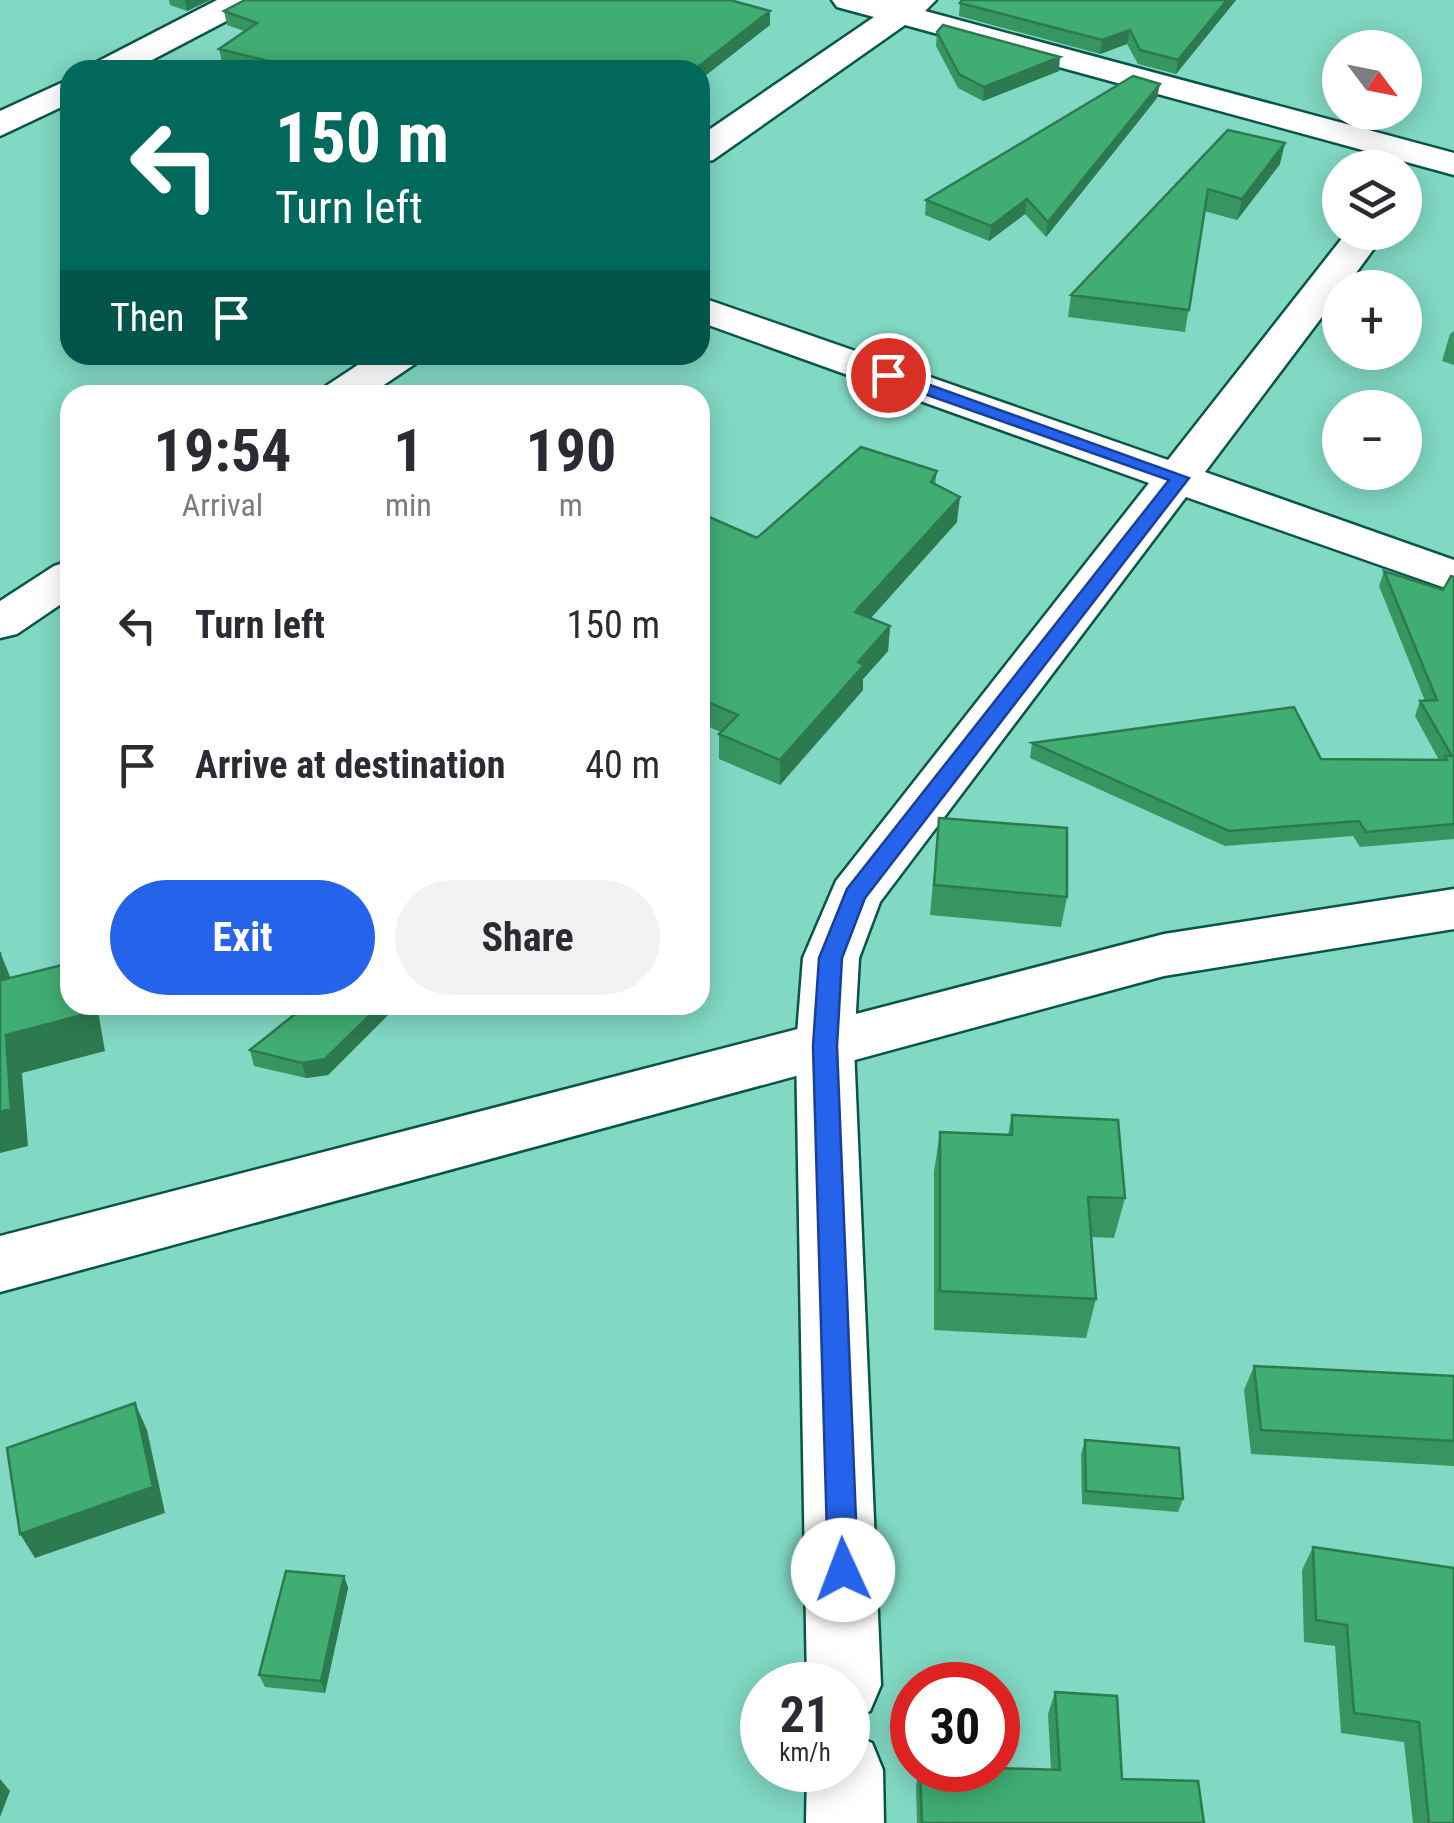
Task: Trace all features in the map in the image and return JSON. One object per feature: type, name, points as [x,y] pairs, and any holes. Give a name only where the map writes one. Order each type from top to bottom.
[{"type":"street","points":[[126,60],[242,0]]},
{"type":"street","points":[[848,0],[911,7],[1428,168],[1454,122]]},
{"type":"street","points":[[710,145],[911,7]]},
{"type":"street","points":[[18,85],[60,95]]},
{"type":"street","points":[[0,125],[60,98]]},
{"type":"street","points":[[843,1662],[825,1046],[830,958],[855,895],[1354,250]]},
{"type":"street","points":[[710,314],[1454,576]]},
{"type":"street","points":[[356,385],[385,365]]},
{"type":"street","points":[[0,623],[60,583]]},
{"type":"street","points":[[0,1264],[1164,955],[1454,908]]},
{"type":"street","points":[[844,1792],[845,1823]]},
{"type":"building","points":[[245,0],[730,0],[770,11],[707,60],[264,60],[219,49],[257,23],[224,11]]},
{"type":"building","points":[[1227,0],[1178,60],[1140,50],[1130,30],[1102,40],[960,3]]},
{"type":"building","points":[[943,25],[1060,57],[984,87],[959,74],[937,32]]},
{"type":"building","points":[[1133,76],[1160,84],[1048,222],[1027,199],[991,226],[926,200]]},
{"type":"building","points":[[1228,130],[1285,143],[1242,199],[1208,189],[1189,310],[1071,295]]},
{"type":"building","points":[[861,447],[937,471],[931,482],[960,497],[855,612],[890,626],[858,662],[864,665],[780,760],[719,734],[738,715],[710,703],[710,517],[757,538]]},
{"type":"building","points":[[1384,571],[1443,590],[1454,577],[1454,824],[1366,832],[1359,821],[1229,831],[1032,743],[1294,707],[1321,759],[1447,760],[1445,756],[1452,756],[1420,701],[1437,700]]},
{"type":"building","points":[[939,818],[1067,828],[1067,897],[934,885]]},
{"type":"building","points":[[0,952],[2,980],[60,966],[60,1015],[82,1015],[6,1035],[11,1109],[0,1112]]},
{"type":"building","points":[[294,1015],[370,1015],[325,1059],[302,1063],[250,1050]]},
{"type":"building","points":[[1012,1115],[1118,1120],[1125,1198],[1088,1197],[1096,1299],[940,1291],[940,1132],[1012,1135]]},
{"type":"building","points":[[1254,1366],[1454,1376],[1454,1441],[1261,1430]]},
{"type":"building","points":[[135,1403],[153,1487],[20,1534],[7,1448]]},
{"type":"building","points":[[1085,1440],[1179,1448],[1183,1499],[1086,1491]]},
{"type":"building","points":[[1313,1547],[1454,1568],[1454,1823],[1429,1823],[1419,1722],[1354,1713],[1347,1625],[1316,1620]]},
{"type":"building","points":[[286,1571],[344,1576],[321,1681],[259,1675]]},
{"type":"building","points":[[1055,1692],[1117,1696],[1122,1779],[1198,1781],[1204,1823],[922,1823],[921,1792],[1020,1792],[1020,1769],[1060,1770]]},
{"type":"route","points":[[843,1570],[825,1046],[830,958],[855,895],[1180,478],[888,375]]}]
